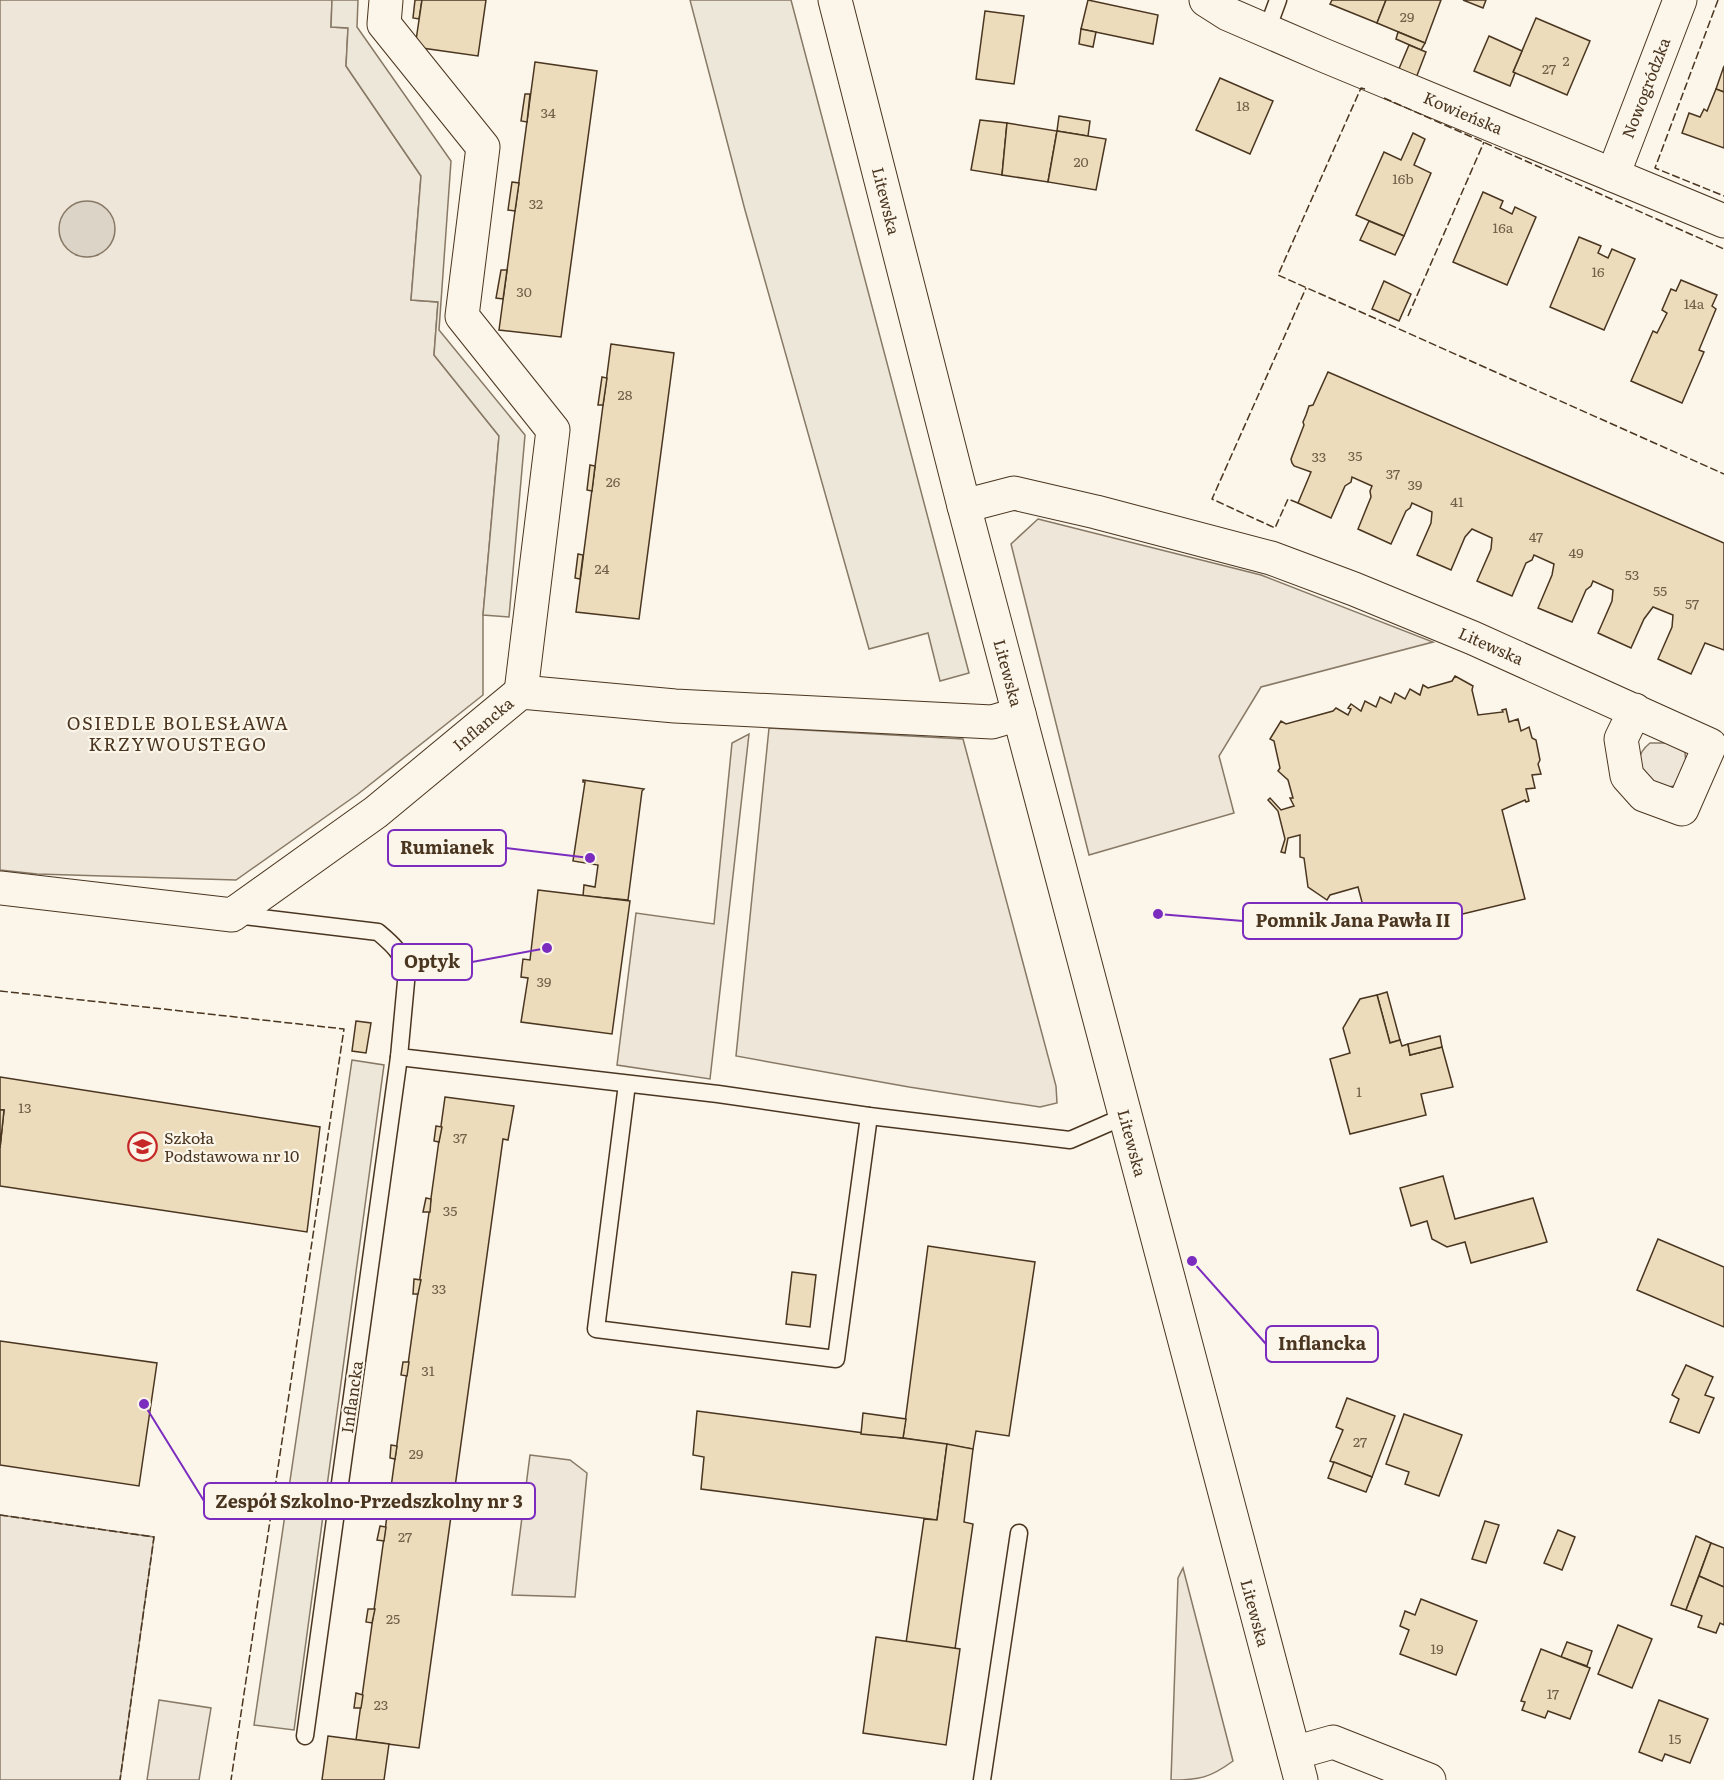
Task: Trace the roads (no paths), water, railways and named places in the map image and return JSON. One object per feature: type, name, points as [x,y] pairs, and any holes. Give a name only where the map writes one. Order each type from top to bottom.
[{"type":"street","points":[[386,0],[384,24],[483,147],[462,316],[553,430],[521,692]]},
{"type":"street","name":"Litewska","points":[[835,0],[964,506],[1297,1773]]},
{"type":"street","name":"Kowieńska","points":[[1206,0],[1228,14],[1724,221]]},
{"type":"street","name":"Nowogródzka","points":[[1612,175],[1680,0]]},
{"type":"street","name":"Litewska","points":[[964,506],[1014,493],[1271,558],[1473,638],[1635,710]]},
{"type":"street","name":"Inflancka","points":[[232,915],[376,812],[521,692],[675,706],[992,722],[1019,714]]},
{"type":"street","points":[[0,888],[232,915]]},
{"type":"street","points":[[1297,1773],[1333,1742],[1429,1780]]},
{"type":"lane","points":[[1267,30],[1278,0]]},
{"type":"lane","name":"Inflancka","points":[[232,915],[378,932],[404,959],[407,971],[399,1058],[305,1736]]},
{"type":"lane","points":[[399,1058],[718,1094],[869,1116],[1070,1140],[1125,1116]]},
{"type":"lane","points":[[627,1084],[596,1329],[836,1359],[869,1116]]},
{"type":"lane","points":[[982,1780],[1019,1533]]},
{"type":"place","name":"Rumianek","points":[[590,858]]},
{"type":"place","name":"Pomnik Jana Pawła II","points":[[1158,914]]},
{"type":"place","name":"Optyk","points":[[547,948]]},
{"type":"place","name":"Szkoła Podstawowa nr 10","points":[[143,1147]]},
{"type":"place","name":"Inflancka","points":[[1192,1261]]},
{"type":"place","name":"Zespół Szkolno-Przedszkolny nr 3","points":[[144,1404]]},
{"type":"district","name":"OSIEDLE BOLESŁAWA KRZYWOUSTEGO","points":[[178,734]]}]
